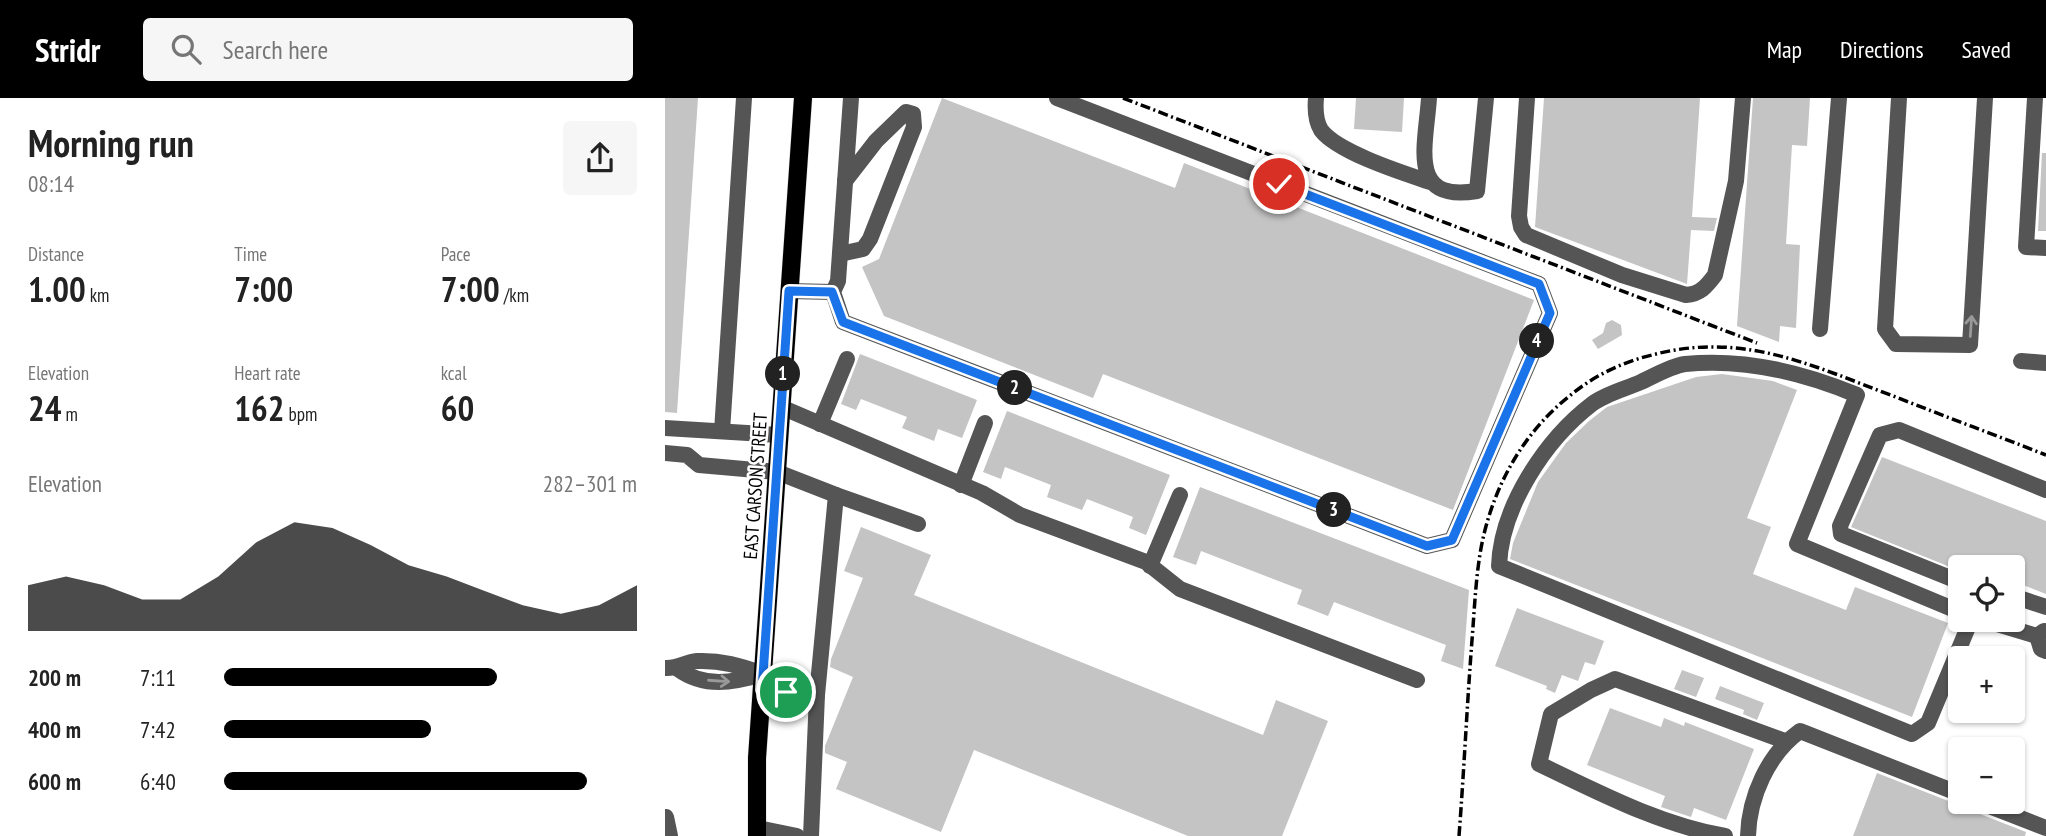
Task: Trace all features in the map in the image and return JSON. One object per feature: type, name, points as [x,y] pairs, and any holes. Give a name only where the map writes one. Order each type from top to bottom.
[{"type":"main road","name":"EAST CARSON STREET","points":[[757,832],[756,785],[762,682],[803,98]]},
{"type":"street","points":[[722,431],[744,98]]},
{"type":"street","points":[[851,98],[838,281],[832,292],[843,322],[1427,546],[1452,540],[1550,313],[1539,284],[1057,98]]},
{"type":"street","points":[[1316,98],[1315,114],[1322,131],[1348,150],[1430,182],[1440,191],[1465,193],[1477,191],[1486,98]]},
{"type":"street","points":[[1429,98],[1425,167],[1430,182]]},
{"type":"street","points":[[1527,98],[1519,216],[1526,235],[1622,275],[1686,295],[1695,295],[1705,288],[1715,275],[1736,181],[1743,98]]},
{"type":"street","points":[[1820,328],[1839,98]]},
{"type":"street","points":[[1899,98],[1885,329],[1896,344],[1970,345],[1985,98]]},
{"type":"street","points":[[2035,98],[2026,247],[2046,248]]},
{"type":"street","points":[[845,181],[876,141],[914,106]]},
{"type":"street","points":[[840,254],[863,249],[870,239],[914,127],[914,106]]},
{"type":"street","points":[[789,291],[832,292]]},
{"type":"street","points":[[820,424],[847,359]]},
{"type":"street","points":[[2021,361],[2046,363]]},
{"type":"street","points":[[1948,607],[1797,544],[1857,395],[1815,377],[1742,362],[1682,364],[1594,402],[1555,436],[1528,475],[1500,544],[1499,566],[1912,734],[1928,723],[1966,632]]},
{"type":"street","points":[[781,407],[961,485],[1020,515],[1150,566],[1180,589],[1417,680]]},
{"type":"street","points":[[961,485],[985,423]]},
{"type":"street","points":[[665,428],[779,435]]},
{"type":"street","points":[[1948,577],[1842,534],[1840,526],[1880,435],[1899,430],[2046,490]]},
{"type":"street","points":[[665,453],[687,455],[699,465],[777,472],[918,524]]},
{"type":"street","points":[[811,836],[817,695],[836,495]]},
{"type":"street","points":[[1150,566],[1180,495]]},
{"type":"street","points":[[2025,600],[2046,607]]},
{"type":"street","points":[[2021,632],[2043,639]]},
{"type":"street","points":[[671,668],[693,680],[762,682],[817,695]]},
{"type":"street","points":[[1725,836],[1705,832],[1604,796],[1539,764],[1551,714],[1615,679],[1785,741]]},
{"type":"street","points":[[1748,836],[1749,816],[1772,756],[1785,741],[1800,731],[1948,789]]},
{"type":"street","points":[[2010,814],[2046,828]]},
{"type":"street","points":[[666,817],[670,836]]},
{"type":"street","points":[[757,832],[797,836]]},
{"type":"building","points":[[665,98],[698,98],[677,413],[665,412]]},
{"type":"building","points":[[942,98],[1175,188],[1184,163],[1534,300],[1453,510],[1103,374],[1093,398],[884,316],[862,267],[879,259]]},
{"type":"building","points":[[1356,98],[1404,98],[1402,132],[1354,129]]},
{"type":"building","points":[[1544,98],[1700,98],[1692,217],[1717,218],[1714,231],[1691,230],[1687,284],[1535,227]]},
{"type":"building","points":[[1753,98],[1810,98],[1807,146],[1792,145],[1786,244],[1800,245],[1796,328],[1780,326],[1779,342],[1737,326]]},
{"type":"building","points":[[2042,153],[2046,153],[2046,231],[2038,231]]},
{"type":"building","points":[[1612,320],[1621,325],[1622,335],[1598,349],[1592,340],[1603,333],[1606,323]]},
{"type":"building","points":[[860,354],[977,400],[962,438],[938,429],[934,441],[902,428],[907,417],[861,399],[856,410],[841,404]]},
{"type":"building","points":[[1722,374],[1773,381],[1797,390],[1747,518],[1771,527],[1753,574],[1846,610],[1855,587],[1948,623],[1912,717],[1510,559],[1513,543],[1538,482],[1566,443],[1607,407],[1696,377]]},
{"type":"building","points":[[1007,411],[1170,475],[1146,535],[1129,528],[1133,517],[1087,499],[1082,510],[1047,497],[1051,485],[1005,467],[1001,479],[983,472]]},
{"type":"building","points":[[1882,457],[2046,521],[2046,594],[2025,586],[2025,555],[1948,555],[1948,566],[1851,527]]},
{"type":"building","points":[[1200,487],[1469,590],[1463,669],[1441,661],[1446,645],[1334,602],[1328,616],[1297,604],[1302,590],[1201,551],[1196,565],[1173,557]]},
{"type":"building","points":[[861,527],[931,555],[914,595],[1263,735],[1276,700],[1328,721],[1282,836],[1188,836],[974,750],[941,832],[836,789],[847,762],[825,753],[825,746],[853,677],[830,667],[863,578],[844,571]]},
{"type":"building","points":[[1517,608],[1604,641],[1595,665],[1585,662],[1578,681],[1562,675],[1555,693],[1546,689],[1547,686],[1495,666]]},
{"type":"building","points":[[1682,670],[1704,678],[1696,697],[1674,689]]},
{"type":"building","points":[[1720,686],[1764,703],[1757,720],[1743,714],[1744,710],[1715,699]]},
{"type":"building","points":[[1610,708],[1661,727],[1664,718],[1684,726],[1685,722],[1754,749],[1726,820],[1694,808],[1691,817],[1661,807],[1665,796],[1587,765]]},
{"type":"building","points":[[1877,773],[1948,801],[1948,814],[1980,814],[2026,832],[2025,836],[1853,836]]},
{"type":"railway","points":[[1123,98],[1757,343]]},
{"type":"railway","points":[[1459,836],[1475,598],[1485,530],[1498,491],[1517,454],[1556,407],[1590,381],[1620,365],[1652,355],[1716,347],[1746,349],[1833,373],[2046,455]]},
{"type":"route","points":[[786,692],[762,690],[789,291],[832,292],[843,322],[1427,546],[1452,540],[1550,313],[1539,284],[1279,184]]}]
